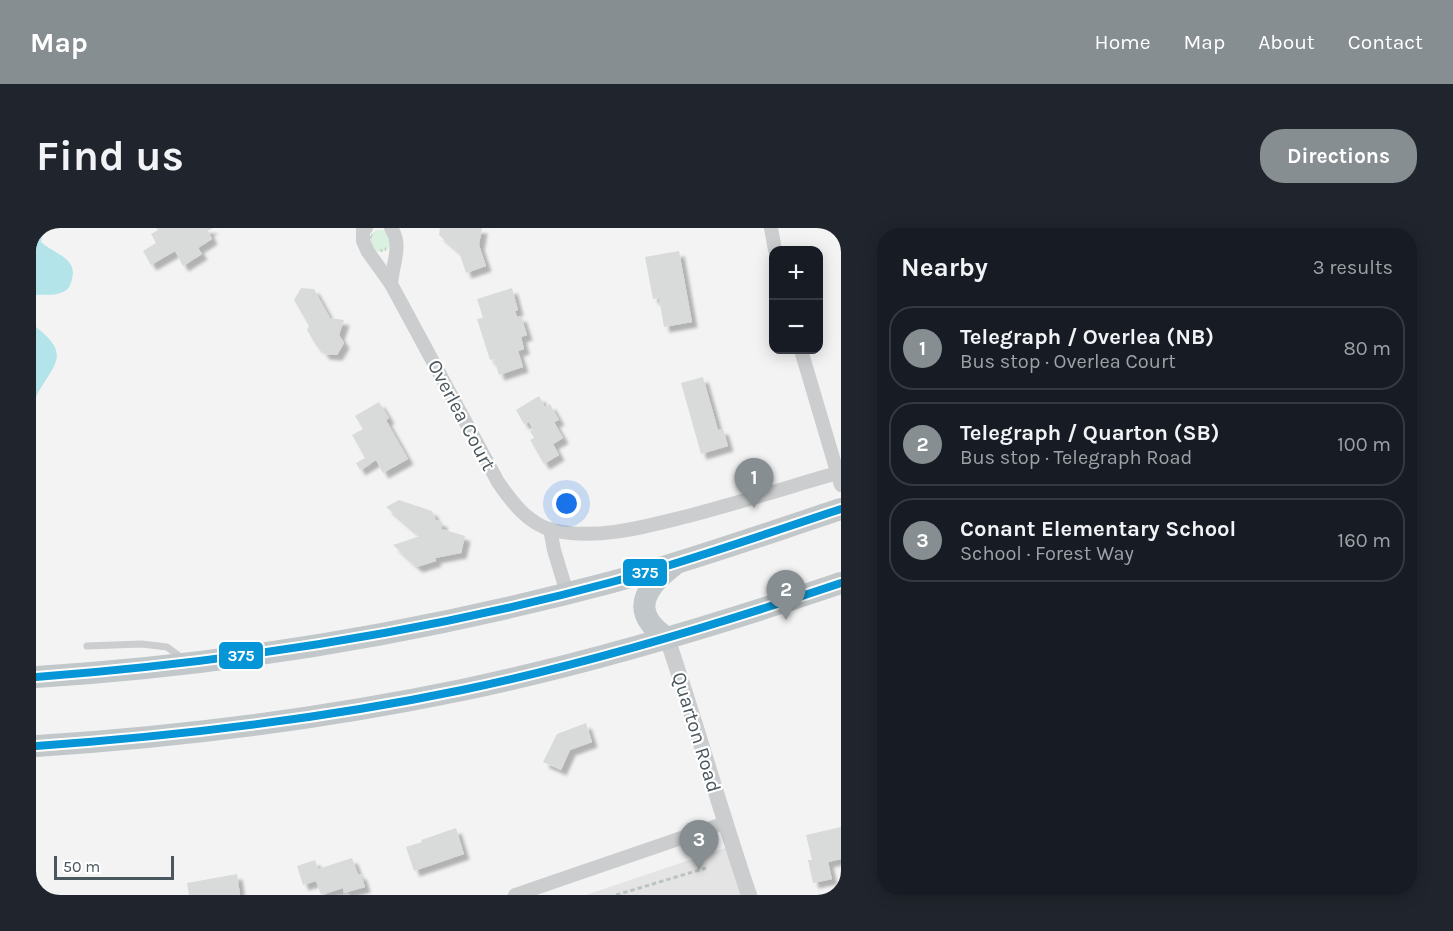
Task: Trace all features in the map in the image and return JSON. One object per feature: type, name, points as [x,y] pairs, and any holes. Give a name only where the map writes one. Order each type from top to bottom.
[{"type":"highway","points":[[36,677],[188,664],[371,637],[456,620],[567,594],[676,563],[841,509]]},
{"type":"highway","points":[[667,638],[650,622],[645,610],[645,602],[647,593],[655,580],[676,563]]},
{"type":"highway","points":[[36,746],[178,735],[331,714],[464,690],[667,638],[841,583]]},
{"type":"street","points":[[391,228],[395,233],[398,249],[392,268],[391,284]]},
{"type":"street","points":[[771,228],[774,246]]},
{"type":"street","name":"Overlea Court","points":[[364,229],[363,241],[368,252],[391,284],[498,482],[514,504],[531,519],[550,529],[576,532],[632,530],[839,479]]},
{"type":"street","points":[[802,354],[839,479]]},
{"type":"street","points":[[550,529],[567,594]]},
{"type":"street","name":"Quarton Road","points":[[667,638],[695,719],[725,823],[749,895]]},
{"type":"street","points":[[515,895],[725,823]]},
{"type":"lane","points":[[87,646],[142,644],[167,646],[188,664]]},
{"type":"path","points":[[616,895],[706,868]]},
{"type":"shaded area","points":[[731,846],[747,895],[586,895]]},
{"type":"green space","points":[[376,230],[384,230],[391,237],[391,245],[384,252],[376,252],[369,245],[369,237]]},
{"type":"water","points":[[36,228],[52,228],[42,235],[41,242],[64,257],[72,266],[71,282],[63,292],[36,295]]},
{"type":"water","points":[[36,327],[47,337],[57,353],[53,368],[36,397]]},
{"type":"building","points":[[156,228],[213,228],[208,231],[212,239],[198,248],[202,254],[183,266],[175,251],[151,265],[143,251],[156,243],[151,234],[158,230]]},
{"type":"building","points":[[440,228],[482,228],[479,245],[486,266],[466,273],[459,252],[439,235]]},
{"type":"building","points":[[679,251],[692,322],[664,327],[659,298],[653,299],[645,257]]},
{"type":"building","points":[[301,288],[314,289],[330,318],[344,320],[339,335],[344,343],[337,355],[324,354],[307,330],[309,326],[294,300]]},
{"type":"building","points":[[512,288],[518,310],[515,311],[517,317],[521,316],[527,335],[521,337],[524,349],[518,351],[523,367],[499,375],[494,359],[490,360],[477,319],[483,318],[477,299]]},
{"type":"building","points":[[703,377],[718,430],[723,429],[728,446],[701,454],[681,383]]},
{"type":"building","points":[[539,396],[545,407],[550,404],[559,420],[554,422],[563,438],[553,444],[559,455],[544,464],[530,440],[534,438],[529,422],[524,424],[516,410]]},
{"type":"building","points":[[379,402],[389,418],[386,420],[408,459],[383,473],[376,460],[360,470],[356,463],[365,458],[352,435],[363,429],[355,416]]},
{"type":"building","points":[[399,500],[432,511],[436,520],[442,522],[442,529],[465,536],[461,553],[435,558],[436,561],[417,567],[393,545],[420,536],[386,507]]},
{"type":"building","points":[[586,723],[592,742],[570,750],[561,770],[543,762],[557,734]]},
{"type":"building","points":[[841,827],[841,859],[828,862],[832,879],[813,883],[808,860],[812,860],[806,835]]},
{"type":"building","points":[[456,828],[464,854],[414,871],[406,847]]},
{"type":"building","points":[[352,858],[365,887],[344,893],[343,888],[321,895],[316,881],[303,885],[297,866],[315,860],[318,869]]},
{"type":"building","points":[[237,874],[240,895],[189,895],[187,883]]},
{"type":"transit line","name":"375","points":[[36,677],[254,654],[398,631],[470,616],[641,574],[841,509]]},
{"type":"transit line","name":"375","points":[[36,746],[250,725],[356,710],[462,690],[558,668],[653,642],[841,583]]},
{"type":"place","name":"Telegraph / Overlea (NB)","points":[[754,508]]},
{"type":"place","name":"Telegraph / Quarton (SB)","points":[[786,620]]},
{"type":"place","name":"Conant Elementary School","points":[[699,870]]}]
